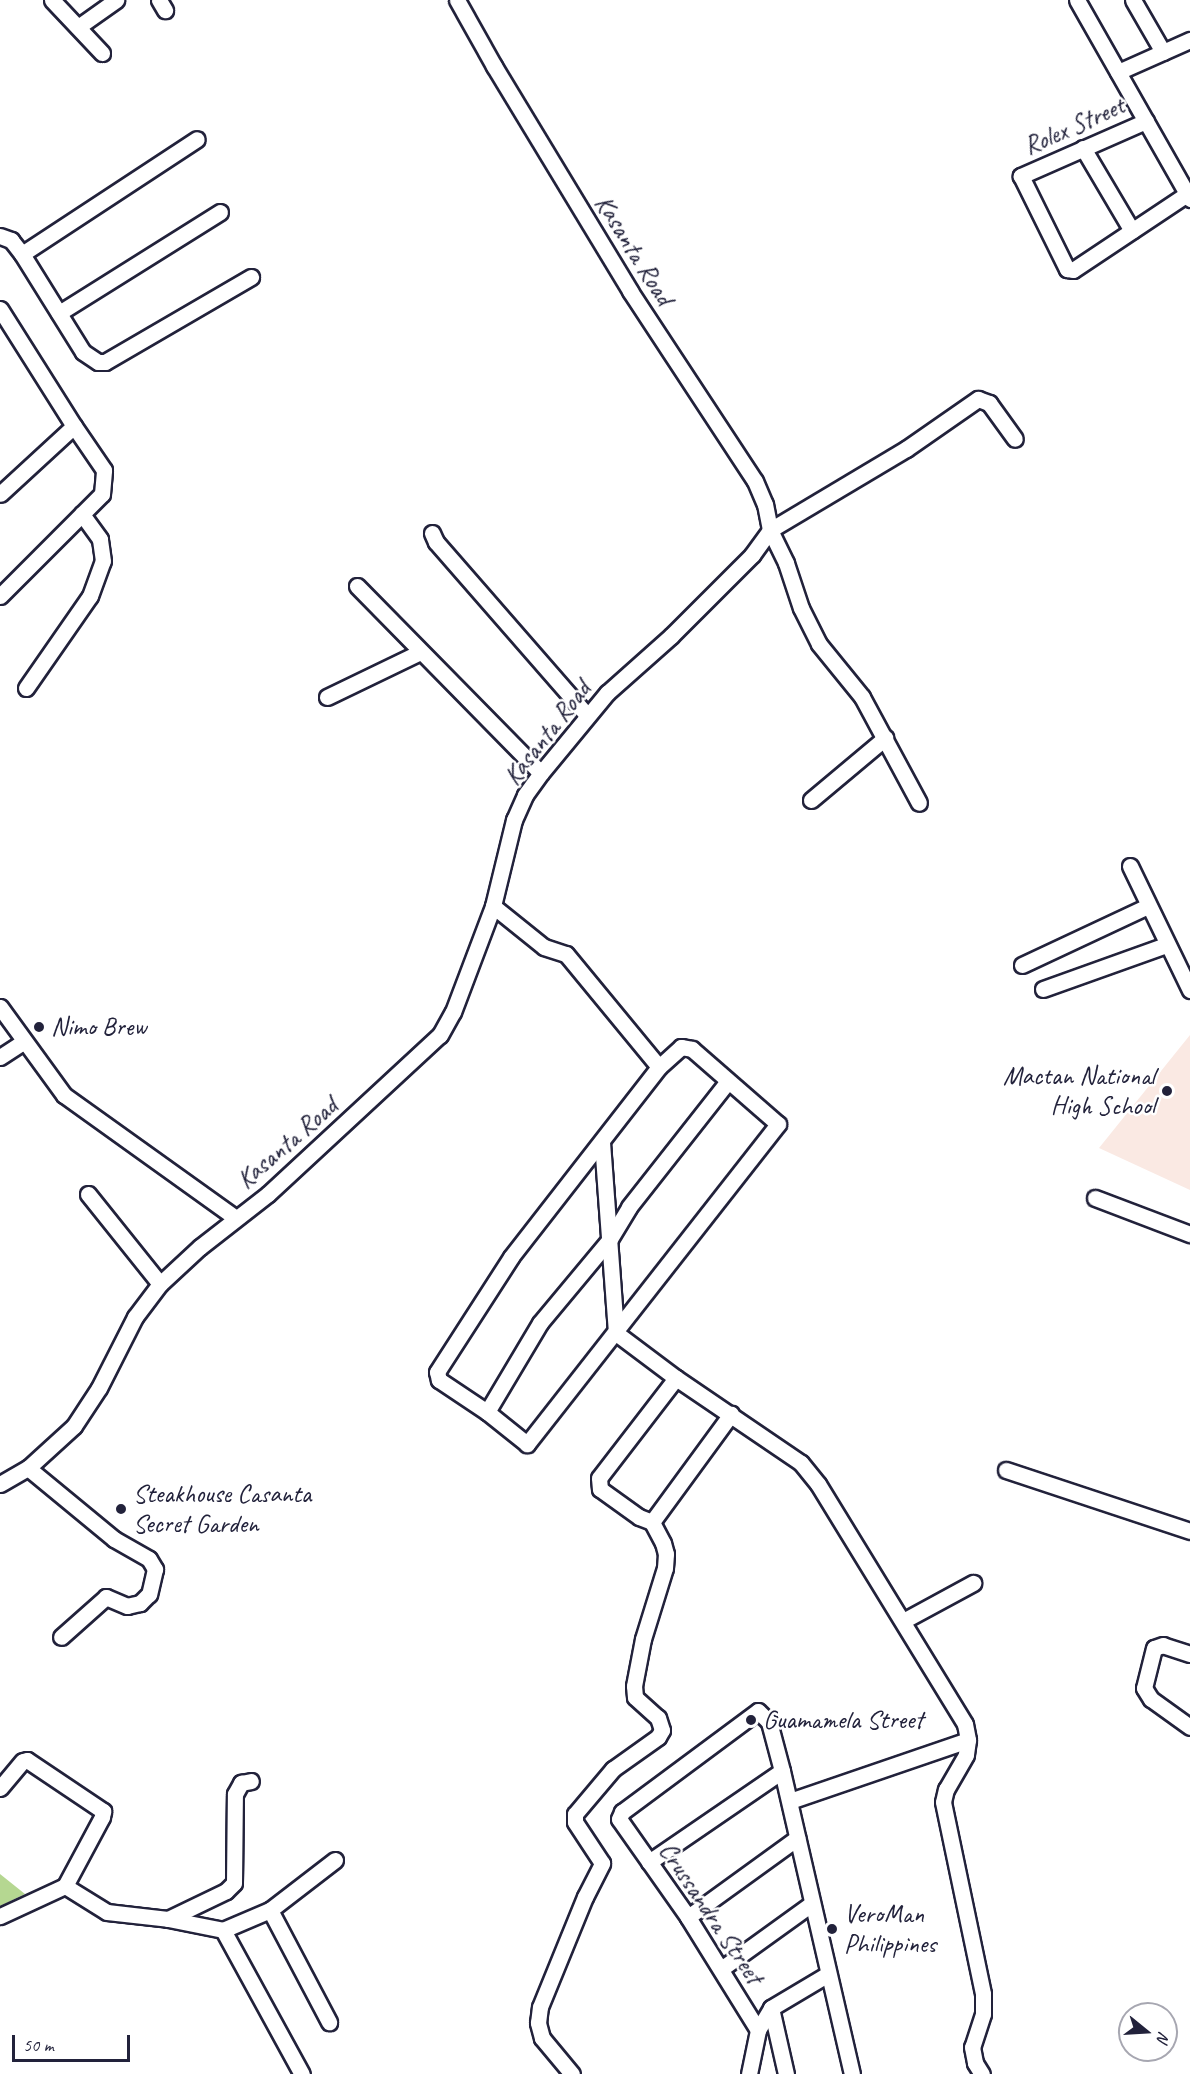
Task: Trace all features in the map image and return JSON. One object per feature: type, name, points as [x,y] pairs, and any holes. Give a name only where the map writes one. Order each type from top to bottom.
[{"type":"street","points":[[52,0],[102,53]]},
{"type":"street","points":[[78,27],[117,0]]},
{"type":"street","name":"Kasanta Road","points":[[0,1484],[28,1468],[74,1426],[86,1410],[135,1317],[160,1284],[236,1218],[268,1194],[440,1035],[453,1012],[493,906],[514,820],[525,795],[607,693],[671,636],[752,555],[770,530],[765,504],[755,481],[630,291],[494,66],[457,0]]},
{"type":"street","points":[[1077,0],[1189,197],[1132,231],[1083,148]]},
{"type":"street","points":[[1133,0],[1162,52]]},
{"type":"street","points":[[1118,72],[1190,40]]},
{"type":"street","name":"Rolex Street","points":[[1132,231],[1073,270],[1067,269],[1021,176],[1146,121]]},
{"type":"street","points":[[22,254],[197,139]]},
{"type":"street","points":[[59,313],[220,212]]},
{"type":"street","points":[[0,236],[11,240],[22,254],[83,352],[92,360],[105,362],[251,277]]},
{"type":"street","points":[[0,309],[104,470],[102,494],[0,596]]},
{"type":"street","points":[[919,803],[862,697],[819,644],[801,608],[786,563],[770,530],[906,449],[978,399],[989,403],[1015,439]]},
{"type":"street","points":[[0,494],[74,426]]},
{"type":"street","points":[[26,688],[90,596],[103,561],[100,539],[82,514]]},
{"type":"street","points":[[432,533],[436,542],[588,716]]},
{"type":"street","points":[[357,586],[541,773]]},
{"type":"street","points":[[327,697],[420,652]]},
{"type":"street","points":[[812,800],[885,738]]},
{"type":"street","points":[[1130,866],[1166,945],[1190,990]]},
{"type":"street","points":[[493,906],[544,947],[566,954],[659,1066]]},
{"type":"street","points":[[1022,965],[1148,906]]},
{"type":"street","points":[[1043,989],[1166,945]]},
{"type":"street","points":[[0,1007],[23,1042],[64,1095],[236,1218]]},
{"type":"street","points":[[0,1058],[23,1042]]},
{"type":"street","points":[[681,1047],[692,1048],[778,1124],[528,1444],[487,1412],[439,1380],[437,1372],[511,1257],[659,1066],[681,1047]]},
{"type":"street","points":[[487,1412],[540,1323],[610,1239],[629,1207],[728,1081]]},
{"type":"street","points":[[602,1142],[616,1333],[676,1378],[801,1463],[818,1484],[965,1724],[968,1740],[966,1755],[946,1789],[943,1803],[983,1994],[983,2014],[972,2048],[975,2062],[982,2074]]},
{"type":"street","points":[[88,1194],[160,1284]]},
{"type":"street","points":[[1095,1198],[1190,1234]]},
{"type":"street","points":[[572,2074],[542,2038],[538,2023],[540,2007],[585,1897],[602,1863],[574,1817],[613,1769],[658,1737],[662,1730],[658,1718],[635,1697],[634,1686],[643,1640],[665,1568],[666,1554],[652,1522],[639,1517],[604,1492],[598,1483],[599,1478],[676,1378]]},
{"type":"street","points":[[652,1522],[731,1414]]},
{"type":"street","points":[[28,1468],[114,1539],[149,1558],[155,1569],[149,1594],[140,1603],[127,1606],[106,1597],[61,1637]]},
{"type":"street","points":[[1006,1470],[1190,1531]]},
{"type":"street","points":[[903,1621],[973,1583]]},
{"type":"street","points":[[1190,1654],[1163,1645],[1154,1648],[1144,1688],[1151,1699],[1190,1727]]},
{"type":"street","name":"Crussandra Street","points":[[758,2030],[687,1917],[621,1826],[619,1819],[622,1812],[758,1711],[769,1722],[782,1771]]},
{"type":"street","points":[[790,1801],[968,1740]]},
{"type":"street","points":[[0,1788],[23,1761],[27,1760],[103,1811],[102,1817],[65,1886],[0,1916]]},
{"type":"street","points":[[649,1862],[782,1771],[852,2074]]},
{"type":"street","points":[[168,1919],[226,1891],[234,1883],[235,1794],[241,1783],[251,1780]]},
{"type":"street","points":[[687,1917],[797,1838]]},
{"type":"street","points":[[65,1886],[106,1912],[168,1919],[223,1930],[270,1910],[335,1860]]},
{"type":"street","points":[[721,1969],[811,1904]]},
{"type":"street","points":[[270,1910],[329,2022]]},
{"type":"street","points":[[223,1930],[302,2074]]},
{"type":"street","points":[[749,2074],[758,2030],[771,2008],[828,1974]]},
{"type":"street","points":[[771,2008],[786,2074]]},
{"type":"shaded area","name":"Mactan National High School","points":[[1190,1035],[1190,1190],[1099,1148]]},
{"type":"green space","points":[[0,1874],[25,1894],[0,1906]]},
{"type":"place","name":"Nimo Brew","points":[[39,1027]]},
{"type":"place","name":"Mactan National High School","points":[[1167,1091]]},
{"type":"place","name":"Steakhouse Casanta Secret Garden","points":[[121,1509]]},
{"type":"place","name":"Guamamela Street","points":[[751,1720]]},
{"type":"place","name":"VeroMan Philippines","points":[[832,1929]]}]
